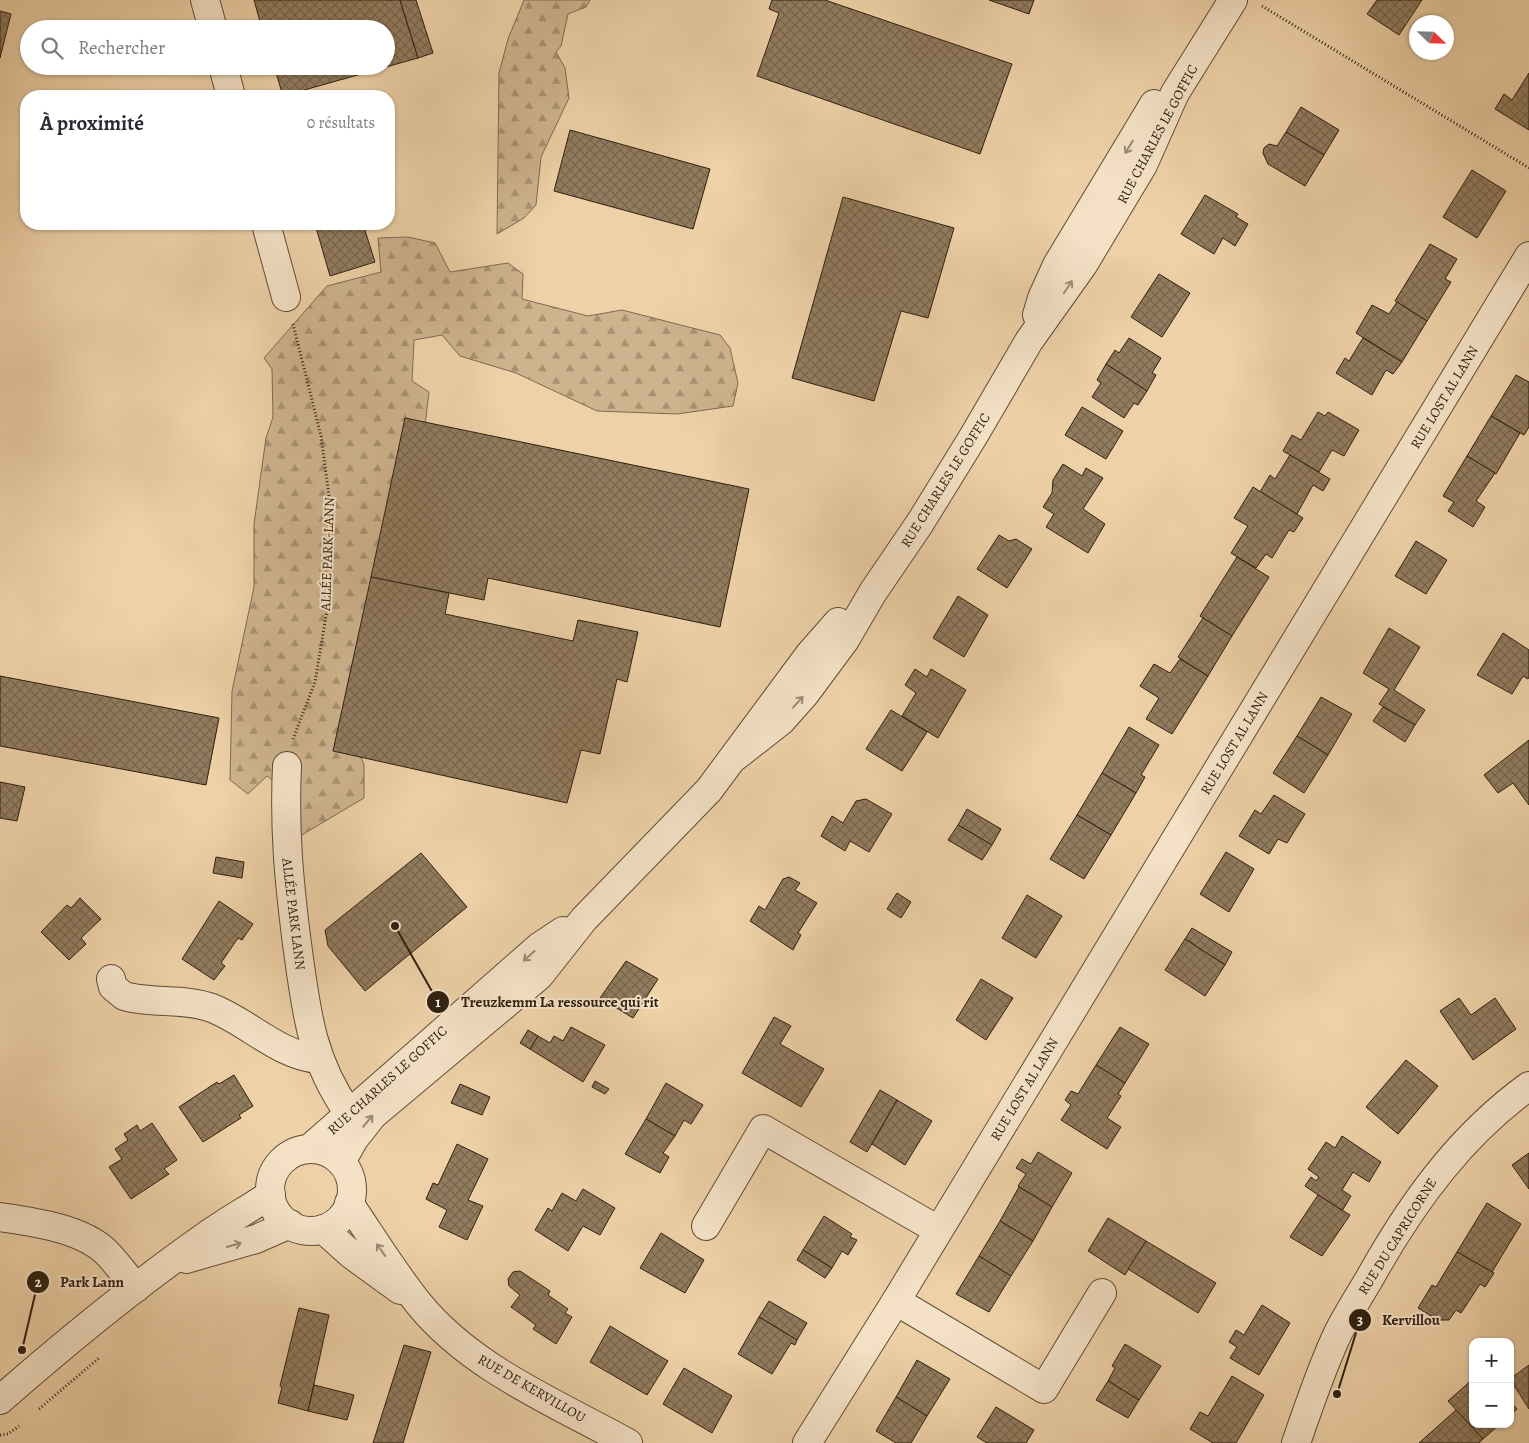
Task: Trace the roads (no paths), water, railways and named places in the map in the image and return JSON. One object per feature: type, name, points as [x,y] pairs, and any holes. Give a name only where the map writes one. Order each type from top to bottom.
[{"type":"street","points":[[205,0],[211,20]]},
{"type":"street","name":"RUE CHARLES LE GOFFIC","points":[[1029,341],[1042,298],[1057,265],[1216,0]]},
{"type":"street","name":"RUE CHARLES LE GOFFIC","points":[[341,1162],[354,1139],[373,1115],[539,976],[584,919],[703,796],[735,757],[809,656],[842,618],[873,592],[925,515],[1029,341],[1083,265],[1144,165],[1175,93],[1233,0]]},
{"type":"street","points":[[225,75],[229,90]]},
{"type":"street","points":[[268,230],[286,297]]},
{"type":"street","name":"RUE LOST AL LANN","points":[[807,1443],[896,1301],[1529,256]]},
{"type":"street","name":"ALLÉE PARK LANN","points":[[287,766],[285,815],[289,884],[309,1028],[326,1078],[348,1112]]},
{"type":"street","name":"RUE CHARLES LE GOFFIC","points":[[309,1149],[348,1112],[539,948],[584,919]]},
{"type":"street","points":[[111,979],[113,987],[124,996],[137,999],[174,1001],[210,1008],[287,1051],[307,1058],[318,1059]]},
{"type":"street","name":"RUE DU CAPRICORNE","points":[[1296,1443],[1339,1332],[1409,1212],[1459,1147],[1489,1118],[1529,1086]]},
{"type":"street","points":[[706,1226],[764,1130],[938,1230]]},
{"type":"street","points":[[309,1149],[327,1152],[341,1162],[351,1181],[352,1194],[342,1216],[334,1224],[323,1229],[300,1229],[290,1224],[274,1206],[271,1194],[274,1174],[279,1166],[294,1153],[309,1149]]},
{"type":"street","points":[[0,1400],[88,1325],[136,1288],[208,1234],[271,1194]]},
{"type":"street","name":"RUE DE KERVILLOU","points":[[349,1203],[420,1304]]},
{"type":"street","points":[[0,1217],[45,1224],[93,1243],[105,1252],[136,1288]]},
{"type":"street","points":[[170,1264],[256,1239],[290,1224]]},
{"type":"street","name":"RUE DE KERVILLOU","points":[[323,1229],[352,1255],[420,1304],[459,1342],[499,1372],[600,1436],[628,1443]]},
{"type":"street","points":[[896,1301],[1044,1389],[1102,1293]]},
{"type":"place","name":"Treuzkemm La ressource qui rit","points":[[395,926]]},
{"type":"place","name":"Park Lann","points":[[22,1350]]},
{"type":"place","name":"Kervillou","points":[[1337,1394]]}]
